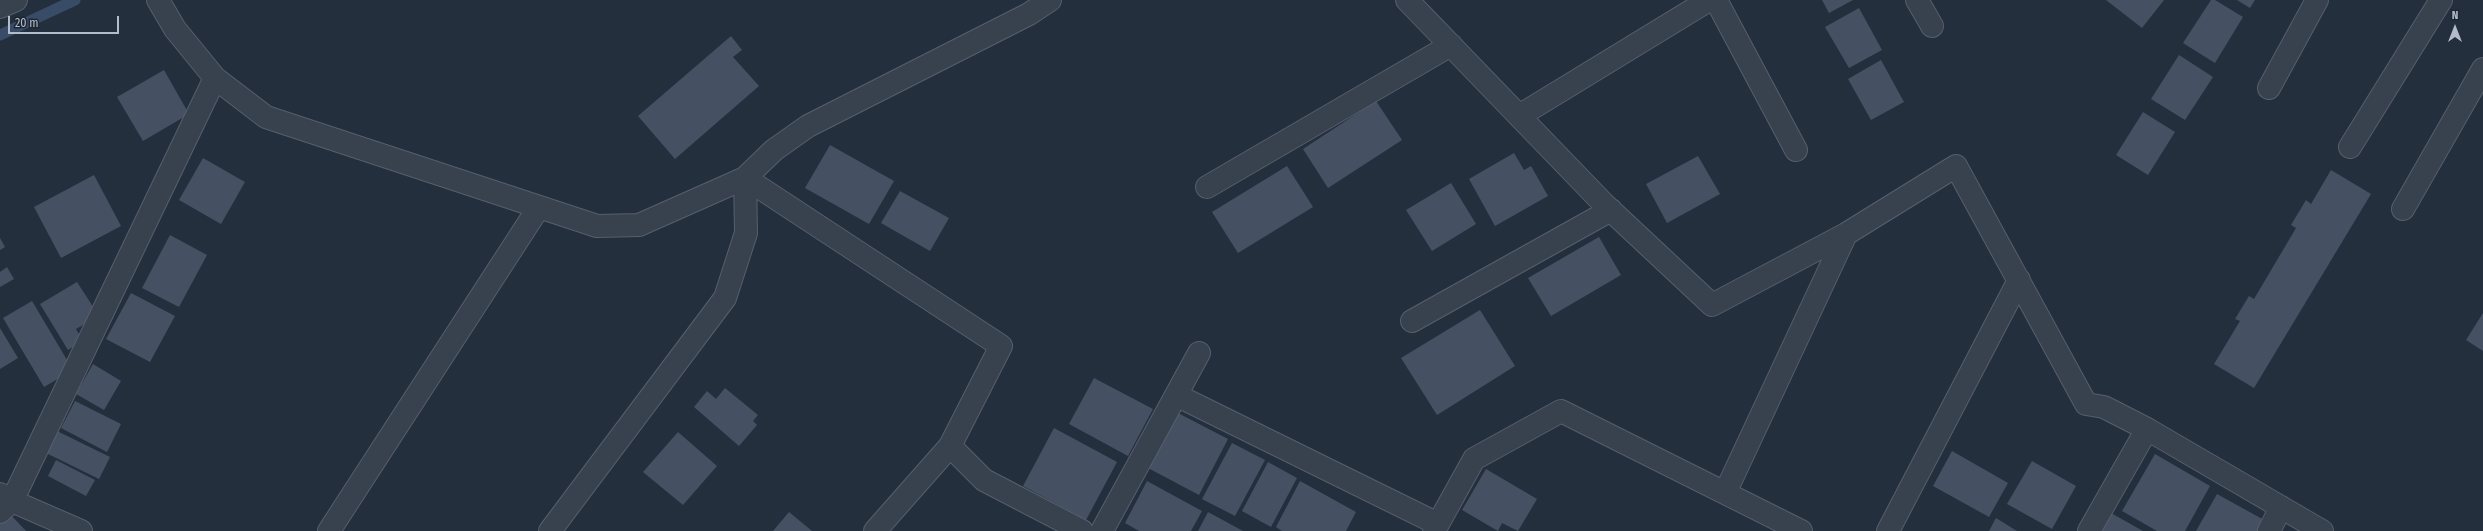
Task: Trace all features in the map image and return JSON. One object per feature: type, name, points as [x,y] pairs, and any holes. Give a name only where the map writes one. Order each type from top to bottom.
[{"type":"street","points":[[0,7],[16,0]]},
{"type":"street","points":[[158,0],[175,29],[215,78],[266,117],[597,226],[639,225],[745,178],[774,150],[808,126],[1029,14],[1050,0]]},
{"type":"street","points":[[1407,0],[1611,210],[1712,305],[1846,234],[1956,166],[2086,404],[2104,407],[2147,429],[2322,531]]},
{"type":"street","points":[[1519,116],[1709,0]]},
{"type":"street","points":[[1716,0],[1796,150]]},
{"type":"street","points":[[1917,0],[1932,26]]},
{"type":"street","points":[[2269,88],[2317,0]]},
{"type":"street","points":[[2350,146],[2441,0]]},
{"type":"street","points":[[1207,187],[1451,45]]},
{"type":"street","points":[[2403,209],[2483,69]]},
{"type":"street","points":[[81,531],[4,502],[215,78]]},
{"type":"street","points":[[745,178],[1001,346],[950,446],[875,531]]},
{"type":"street","points":[[550,531],[725,298],[746,233],[745,178]]},
{"type":"street","points":[[329,531],[540,207]]},
{"type":"street","points":[[1412,321],[1611,210]]},
{"type":"street","points":[[1725,492],[1846,234]]},
{"type":"street","points":[[1888,531],[2019,280]]},
{"type":"street","points":[[1102,531],[1199,353]]},
{"type":"street","points":[[1176,395],[1436,528],[1474,459],[1561,411],[1801,531]]},
{"type":"street","points":[[2089,531],[2147,429]]},
{"type":"street","points":[[950,446],[984,480],[1082,531]]},
{"type":"street","points":[[2269,531],[2281,507]]},
{"type":"building","points":[[1822,0],[1853,0],[1829,13]]},
{"type":"building","points":[[2106,0],[2164,0],[2142,28]]},
{"type":"building","points":[[2211,0],[2215,0],[2243,17],[2215,63],[2183,43]]},
{"type":"building","points":[[2237,0],[2255,0],[2250,8]]},
{"type":"building","points":[[1859,8],[1882,50],[1849,68],[1825,27]]},
{"type":"building","points":[[731,36],[742,50],[733,57],[759,86],[675,159],[638,116]]},
{"type":"building","points":[[2179,55],[2213,77],[2185,120],[2151,99]]},
{"type":"building","points":[[1881,60],[1904,102],[1871,120],[1848,79]]},
{"type":"building","points":[[164,70],[189,114],[143,141],[117,97]]},
{"type":"building","points":[[1376,101],[1402,140],[1328,188],[1303,149]]},
{"type":"building","points":[[2143,112],[2175,132],[2148,175],[2116,155]]},
{"type":"building","points":[[830,145],[894,181],[869,224],[805,188]]},
{"type":"building","points":[[1514,153],[1524,170],[1531,166],[1548,196],[1495,226],[1469,179]]},
{"type":"building","points":[[1698,156],[1720,194],[1667,223],[1646,184]]},
{"type":"building","points":[[203,158],[245,182],[221,224],[179,200]]},
{"type":"building","points":[[1287,166],[1313,207],[1238,253],[1212,212]]},
{"type":"building","points":[[2331,170],[2371,194],[2254,388],[2214,364],[2240,321],[2235,319],[2249,296],[2254,299],[2296,228],[2291,225],[2306,200],[2311,204]]},
{"type":"building","points":[[94,175],[121,226],[61,258],[34,207]]},
{"type":"building","points":[[1451,183],[1476,224],[1432,251],[1406,210]]},
{"type":"building","points":[[900,191],[949,218],[930,251],[881,223]]},
{"type":"building","points":[[170,235],[207,255],[179,307],[142,288]]},
{"type":"building","points":[[1599,237],[1621,275],[1551,316],[1528,278]]},
{"type":"building","points":[[0,238],[5,247],[0,250]]},
{"type":"building","points":[[7,267],[14,279],[0,287],[0,272]]},
{"type":"building","points":[[77,282],[99,316],[76,329],[83,341],[68,350],[40,304]]},
{"type":"building","points":[[131,293],[175,316],[150,362],[106,339]]},
{"type":"building","points":[[32,301],[73,370],[44,387],[3,318]]},
{"type":"building","points":[[1480,310],[1515,366],[1437,415],[1401,358]]},
{"type":"building","points":[[2483,313],[2483,351],[2466,340]]},
{"type":"building","points":[[0,328],[18,358],[0,369]]},
{"type":"building","points":[[93,364],[121,381],[104,410],[76,394]]},
{"type":"building","points":[[1094,378],[1153,409],[1128,456],[1069,424]]},
{"type":"building","points":[[725,388],[758,415],[753,421],[757,425],[739,446],[694,407],[707,391],[716,399]]},
{"type":"building","points":[[75,401],[121,424],[107,452],[61,428]]},
{"type":"building","points":[[1178,413],[1228,439],[1199,495],[1148,468]]},
{"type":"building","points":[[1054,428],[1117,462],[1086,520],[1023,486]]},
{"type":"building","points":[[57,431],[110,457],[99,479],[46,453]]},
{"type":"building","points":[[678,432],[717,466],[683,505],[643,472]]},
{"type":"building","points":[[1232,443],[1265,460],[1235,516],[1202,499]]},
{"type":"building","points":[[1952,451],[2008,483],[1989,517],[1933,486]]},
{"type":"building","points":[[2155,454],[2210,486],[2185,531],[2157,531],[2122,511]]},
{"type":"building","points":[[56,460],[95,480],[86,496],[48,476]]},
{"type":"building","points":[[2032,461],[2076,486],[2052,529],[2007,504]]},
{"type":"building","points":[[1268,462],[1297,478],[1271,527],[1242,511]]},
{"type":"building","points":[[1486,469],[1537,499],[1518,531],[1502,523],[1498,531],[1462,510]]},
{"type":"building","points":[[1147,481],[1202,511],[1191,531],[1139,531],[1125,523]]},
{"type":"building","points":[[1300,481],[1356,512],[1346,531],[1282,531],[1276,527]]},
{"type":"building","points":[[2217,494],[2266,521],[2260,531],[2196,531]]},
{"type":"building","points":[[789,512],[812,531],[773,531]]},
{"type":"building","points":[[1208,512],[1243,531],[1198,531]]},
{"type":"building","points":[[9,513],[26,531],[0,531],[0,522]]},
{"type":"building","points":[[2111,513],[2143,531],[2101,531]]},
{"type":"building","points":[[1996,518],[2017,531],[1989,531]]},
{"type":"waterway","points":[[0,35],[75,0]]}]
